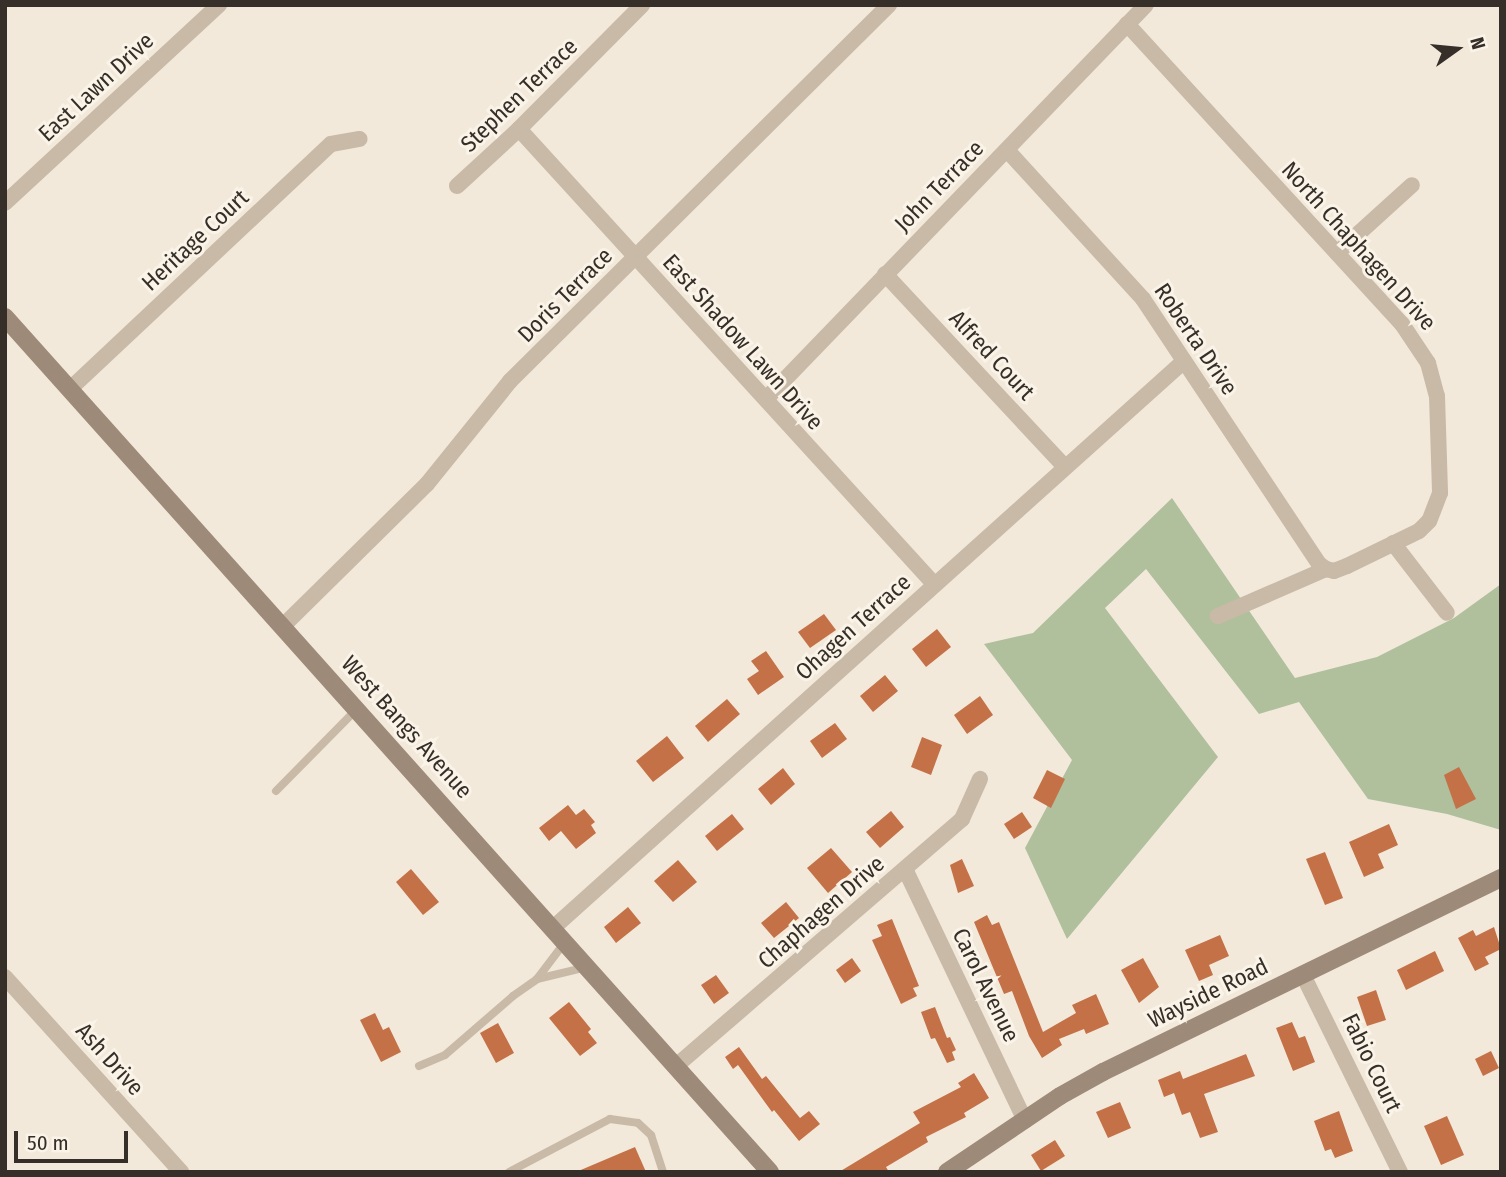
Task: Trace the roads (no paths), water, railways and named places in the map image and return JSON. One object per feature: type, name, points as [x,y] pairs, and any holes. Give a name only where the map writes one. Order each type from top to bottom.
[{"type":"street","name":"East Lawn Drive","points":[[5,203],[219,5]]},
{"type":"street","name":"Stephen Terrace","points":[[457,186],[519,129],[642,5]]},
{"type":"street","name":"Doris Terrace","points":[[283,626],[407,505],[510,381],[889,5]]},
{"type":"street","name":"John Terrace","points":[[766,399],[1146,5]]},
{"type":"street","name":"North Chaphagen Drive","points":[[1127,24],[1421,348],[1434,380],[1440,493],[1429,521],[1419,531],[1347,566],[1334,571],[1326,569],[1218,616]]},
{"type":"street","name":"East Shadow Lawn Drive","points":[[519,129],[934,584]]},
{"type":"street","name":"Heritage Court","points":[[70,389],[331,145],[359,139]]},
{"type":"street","name":"Roberta Drive","points":[[1007,150],[1129,283],[1319,565],[1326,569]]},
{"type":"street","points":[[1337,253],[1412,185]]},
{"type":"street","name":"Alfred Court","points":[[885,274],[1065,467]]},
{"type":"street","name":"West Bangs Avenue","points":[[5,317],[770,1172]]},
{"type":"street","name":"Ohagen Terrace","points":[[559,935],[934,584],[1184,361]]},
{"type":"street","points":[[1393,543],[1447,613]]},
{"type":"street","name":"Chaphagen Drive","points":[[676,1066],[966,814],[980,779]]},
{"type":"street","name":"Carol Avenue","points":[[905,869],[1025,1121]]},
{"type":"street","name":"Wayside Road","points":[[947,1172],[1103,1072],[1501,878]]},
{"type":"street","name":"Fabio Court","points":[[1303,975],[1400,1172]]},
{"type":"street","name":"Ash Drive","points":[[5,977],[181,1172]]},
{"type":"lane","points":[[275,791],[357,709]]},
{"type":"lane","points":[[419,1066],[445,1055],[537,979],[559,935]]},
{"type":"lane","points":[[537,979],[587,967]]},
{"type":"lane","points":[[509,1172],[610,1119],[638,1123],[651,1135],[663,1172]]}]
